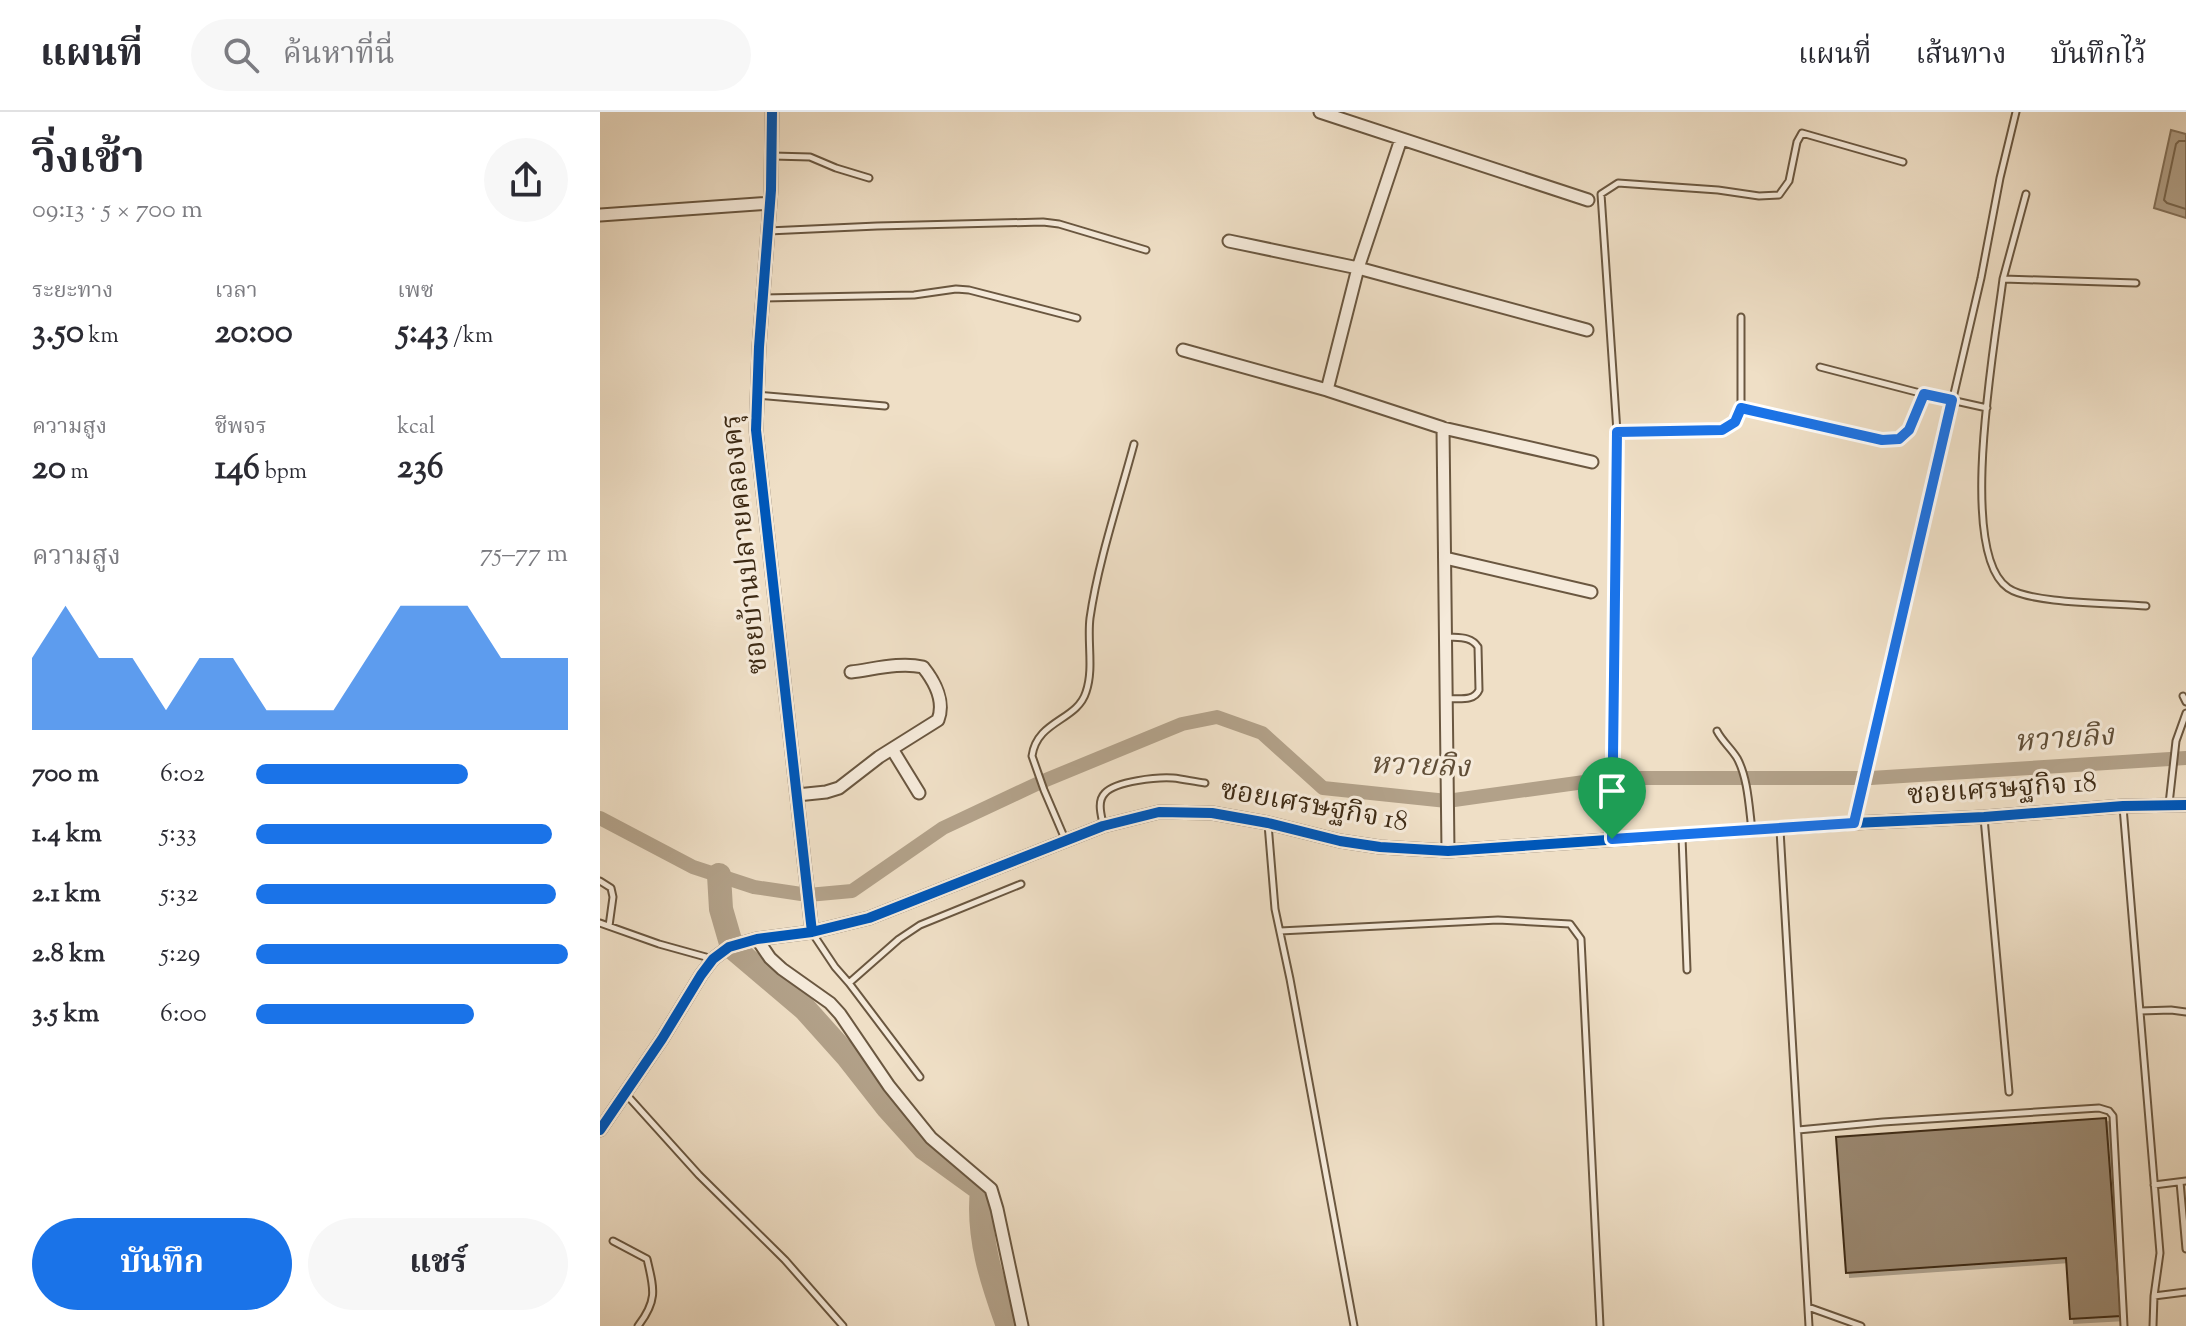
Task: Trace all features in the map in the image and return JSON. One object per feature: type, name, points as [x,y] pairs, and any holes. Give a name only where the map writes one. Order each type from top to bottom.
[{"type":"street","name":"ซอยบ้านปลายคลองครุ","points":[[772,112],[770,203],[756,395],[758,459],[812,932]]},
{"type":"street","points":[[1320,112],[1588,200]]},
{"type":"street","points":[[1327,390],[1358,268],[1401,139]]},
{"type":"street","points":[[600,215],[770,203]]},
{"type":"street","points":[[1229,241],[1358,268],[1587,330]]},
{"type":"street","points":[[1183,350],[1327,390],[1443,428],[1592,462]]},
{"type":"street","points":[[1443,428],[1448,851]]},
{"type":"street","points":[[1445,558],[1591,592]]},
{"type":"street","points":[[797,795],[839,788],[938,720],[941,703],[933,680],[923,667],[913,665],[851,672]]},
{"type":"street","points":[[892,749],[919,793]]},
{"type":"street","name":"ซอยเศรษฐกิจ 18","points":[[600,1130],[605,1113],[625,1093],[713,959],[739,943],[812,932],[869,918],[1103,826],[1159,812],[1212,813],[1340,841],[1448,851],[2123,806],[2186,805]]},
{"type":"street","points":[[757,939],[782,969],[830,1003],[889,1086],[931,1138],[991,1189],[1022,1326]]},
{"type":"lane","points":[[1854,823],[2016,112]]},
{"type":"lane","points":[[1612,839],[1617,432],[1601,194],[1618,183],[1759,196],[1779,195],[1789,181],[1797,142],[1802,133],[1903,162]]},
{"type":"lane","points":[[772,156],[810,157],[869,178]]},
{"type":"lane","points":[[2026,194],[2003,279],[1980,487],[1983,530],[1994,573],[2007,587],[2030,597],[2146,606]]},
{"type":"lane","points":[[768,231],[1043,222],[1146,250]]},
{"type":"lane","points":[[2003,279],[2136,283]]},
{"type":"lane","points":[[763,298],[914,295],[956,289],[1077,318]]},
{"type":"lane","points":[[1617,432],[1722,430],[1735,422],[1741,408],[1741,317]]},
{"type":"lane","points":[[1820,367],[1987,408]]},
{"type":"lane","points":[[1741,408],[1882,440],[1899,439],[1909,430],[1924,394]]},
{"type":"lane","points":[[756,395],[885,406]]},
{"type":"lane","points":[[1066,840],[1032,756],[1035,744],[1047,727],[1076,708],[1085,697],[1094,594],[1134,444]]},
{"type":"lane","points":[[1446,637],[1469,638],[1478,647],[1479,690],[1473,698],[1446,699]]},
{"type":"lane","points":[[2169,805],[2176,741],[2186,713]]},
{"type":"lane","points":[[1717,731],[1738,759],[1752,831]]},
{"type":"lane","points":[[1103,826],[1102,798],[1105,792],[1123,784],[1172,778],[1205,783]]},
{"type":"lane","points":[[2123,806],[2160,1253],[2153,1326]]},
{"type":"lane","points":[[1984,817],[2009,1092]]},
{"type":"lane","points":[[1268,823],[1275,909],[1354,1326]]},
{"type":"lane","points":[[1780,829],[1809,1326]]},
{"type":"lane","points":[[1682,836],[1687,970]]},
{"type":"lane","points":[[600,881],[608,884],[613,897],[609,926]]},
{"type":"lane","points":[[849,983],[899,939],[920,925],[1021,884]]},
{"type":"lane","points":[[1280,931],[1498,920],[1570,924],[1581,939],[1600,1326]]},
{"type":"lane","points":[[600,923],[713,959]]},
{"type":"lane","points":[[812,932],[835,967],[920,1077]]},
{"type":"lane","points":[[2140,1011],[2186,1012]]},
{"type":"lane","points":[[625,1093],[699,1175],[785,1260],[843,1326]]},
{"type":"lane","points":[[1798,1130],[2099,1108],[2109,1111],[2113,1116],[2124,1326]]},
{"type":"lane","points":[[2154,1185],[2183,1182],[2186,1249]]},
{"type":"lane","points":[[613,1241],[647,1259],[653,1284],[650,1310],[638,1326]]},
{"type":"lane","points":[[2154,1296],[2186,1292]]},
{"type":"lane","points":[[1808,1307],[1861,1326]]},
{"type":"water","points":[[2171,130],[2186,134],[2186,218],[2154,208]]},
{"type":"building","points":[[2106,1118],[2121,1316],[2070,1319],[2066,1258],[1846,1273],[1836,1137]]},
{"type":"waterway","name":"หวายลิง","points":[[600,818],[693,867],[754,887],[808,895],[852,891],[943,828],[1041,782],[1182,724],[1217,717],[1262,733],[1323,788],[1447,801],[1613,778],[1871,778],[2186,758]]},
{"type":"waterway","points":[[719,875],[721,909],[732,947],[805,1009],[924,1148],[982,1190],[984,1242],[991,1276],[1008,1326]]},
{"type":"cycle path","points":[[772,112],[771,190],[756,430],[812,932]]},
{"type":"cycle path","points":[[600,1130],[701,975],[713,959],[729,947],[869,918],[1103,826],[1159,812],[1212,813],[1340,841],[1448,851],[2123,806],[2186,805]]},
{"type":"route","points":[[1924,394],[1952,400],[1854,823],[1612,839],[1617,432],[1722,430],[1735,422],[1741,408],[1882,440],[1899,439],[1909,430],[1924,394]]}]
